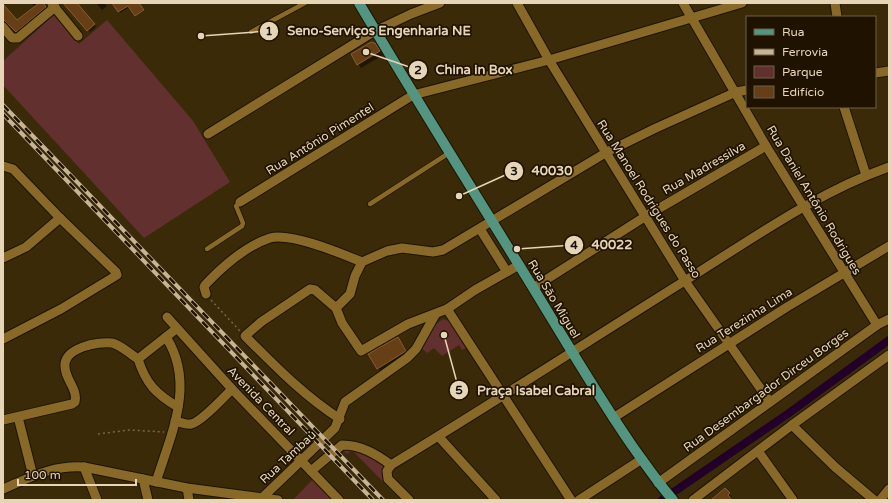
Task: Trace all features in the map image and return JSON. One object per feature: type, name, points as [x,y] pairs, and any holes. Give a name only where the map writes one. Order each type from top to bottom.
[{"type":"main road","name":"Rua São Miguel","points":[[359,3],[413,96],[519,265],[570,352],[613,418],[658,483],[670,497]]},
{"type":"street","points":[[208,134],[375,31],[411,14],[440,3]]},
{"type":"street","name":"Rua Manoel Rodrigues do Passo","points":[[517,3],[549,60],[685,281],[770,402]]},
{"type":"street","name":"Rua Daniel Antônio Rodrigues","points":[[683,3],[766,146],[877,325]]},
{"type":"street","name":"Rua Antônio Pimentel","points":[[240,202],[413,96],[549,60],[742,3]]},
{"type":"street","points":[[835,3],[836,16]]},
{"type":"street","points":[[3,26],[12,38],[18,38],[53,5],[78,36]]},
{"type":"street","points":[[876,73],[889,71]]},
{"type":"street","points":[[336,308],[350,294],[355,276],[362,262],[387,251],[402,248],[439,252],[480,229],[606,152],[736,92],[746,90]]},
{"type":"street","points":[[844,108],[866,175]]},
{"type":"street","name":"Rua Madressilva","points":[[533,288],[646,216],[766,146]]},
{"type":"street","points":[[3,166],[13,170],[116,272],[117,275],[62,309],[3,339]]},
{"type":"street","points":[[408,500],[388,479],[387,471],[391,465],[439,437],[570,352],[804,208],[866,175],[889,167]]},
{"type":"street","points":[[3,258],[26,246],[60,218]]},
{"type":"street","points":[[480,229],[507,272]]},
{"type":"street","points":[[206,294],[205,285],[224,266],[236,256],[270,239],[284,238],[314,243],[362,262]]},
{"type":"street","name":"Rua Terezinha Lima","points":[[613,418],[728,344],[889,246]]},
{"type":"street","points":[[340,419],[297,387],[245,336],[261,322],[310,289],[315,290],[336,308],[342,323],[358,349],[365,350],[408,324],[435,315],[447,309],[519,265]]},
{"type":"street","points":[[447,309],[571,500]]},
{"type":"street","name":"Rua Tambaú","points":[[263,497],[329,434],[340,419],[342,407],[345,402],[407,358],[416,349],[435,315]]},
{"type":"street","name":"Avenida Central","points":[[167,317],[176,329],[232,389],[339,500]]},
{"type":"street","name":"Rua Desembargador Dirceu Borges","points":[[658,483],[877,325],[889,319]]},
{"type":"street","points":[[138,359],[176,329]]},
{"type":"street","points":[[156,482],[172,433],[181,385],[179,366],[174,350],[166,337]]},
{"type":"street","points":[[3,420],[72,404],[75,402],[75,394],[67,375],[65,363],[70,355],[84,346],[111,343],[117,345],[138,359],[146,380],[166,399],[178,407]]},
{"type":"street","points":[[693,500],[792,425],[889,355]]},
{"type":"street","points":[[175,421],[190,424],[195,422],[219,403],[232,389]]},
{"type":"street","points":[[18,417],[33,476]]},
{"type":"street","points":[[792,425],[835,467],[874,500]]},
{"type":"street","points":[[439,437],[496,500]]},
{"type":"street","points":[[311,471],[342,445],[360,447],[391,465]]},
{"type":"street","points":[[758,451],[793,500]]},
{"type":"street","points":[[579,500],[642,459]]},
{"type":"street","points":[[3,489],[33,476],[62,466],[84,467],[187,488],[278,500]]},
{"type":"street","points":[[84,467],[97,500]]},
{"type":"street","points":[[143,479],[148,500]]},
{"type":"street","points":[[187,488],[188,500]]},
{"type":"street","points":[[880,500],[889,489]]},
{"type":"lane","points":[[251,32],[305,3]]},
{"type":"lane","points":[[370,204],[449,153]]},
{"type":"lane","points":[[207,249],[242,226],[243,223],[236,206],[240,202]]},
{"type":"path","points":[[206,294],[245,336]]},
{"type":"path","points":[[98,434],[129,430],[172,433]]},
{"type":"green space","points":[[55,14],[79,44],[107,20],[193,121],[230,182],[144,238],[3,85],[3,61]]},
{"type":"green space","points":[[443,319],[449,321],[466,348],[462,350],[459,345],[442,356],[434,348],[427,353],[422,348],[435,325]]},
{"type":"green space","points":[[345,445],[382,460],[395,489],[393,492],[354,452],[351,451],[347,454],[341,448]]},
{"type":"green space","points":[[313,479],[335,500],[293,500]]},
{"type":"building","points":[[39,3],[43,3],[46,7],[16,32],[3,19],[3,4],[17,20]]},
{"type":"building","points":[[63,3],[77,3],[95,24],[87,31]]},
{"type":"building","points":[[112,3],[139,3],[144,10],[135,16],[128,6],[118,12]]},
{"type":"building","points":[[371,42],[375,43],[380,51],[357,65],[351,54]]},
{"type":"building","points":[[398,337],[406,351],[377,369],[368,354]]},
{"type":"building","points":[[725,488],[730,493],[728,495],[732,500],[711,500]]},
{"type":"waterway","points":[[662,500],[789,413],[889,340]]},
{"type":"railway","points":[[3,105],[383,500]]},
{"type":"railway","points":[[3,114],[373,500]]},
{"type":"place","name":"Seno-Serviços Engenharia NE","points":[[201,36]]},
{"type":"place","name":"China in Box","points":[[366,52]]},
{"type":"place","name":"40030","points":[[459,196]]},
{"type":"place","name":"40022","points":[[517,249]]},
{"type":"place","name":"Praça Isabel Cabral","points":[[444,335]]}]
